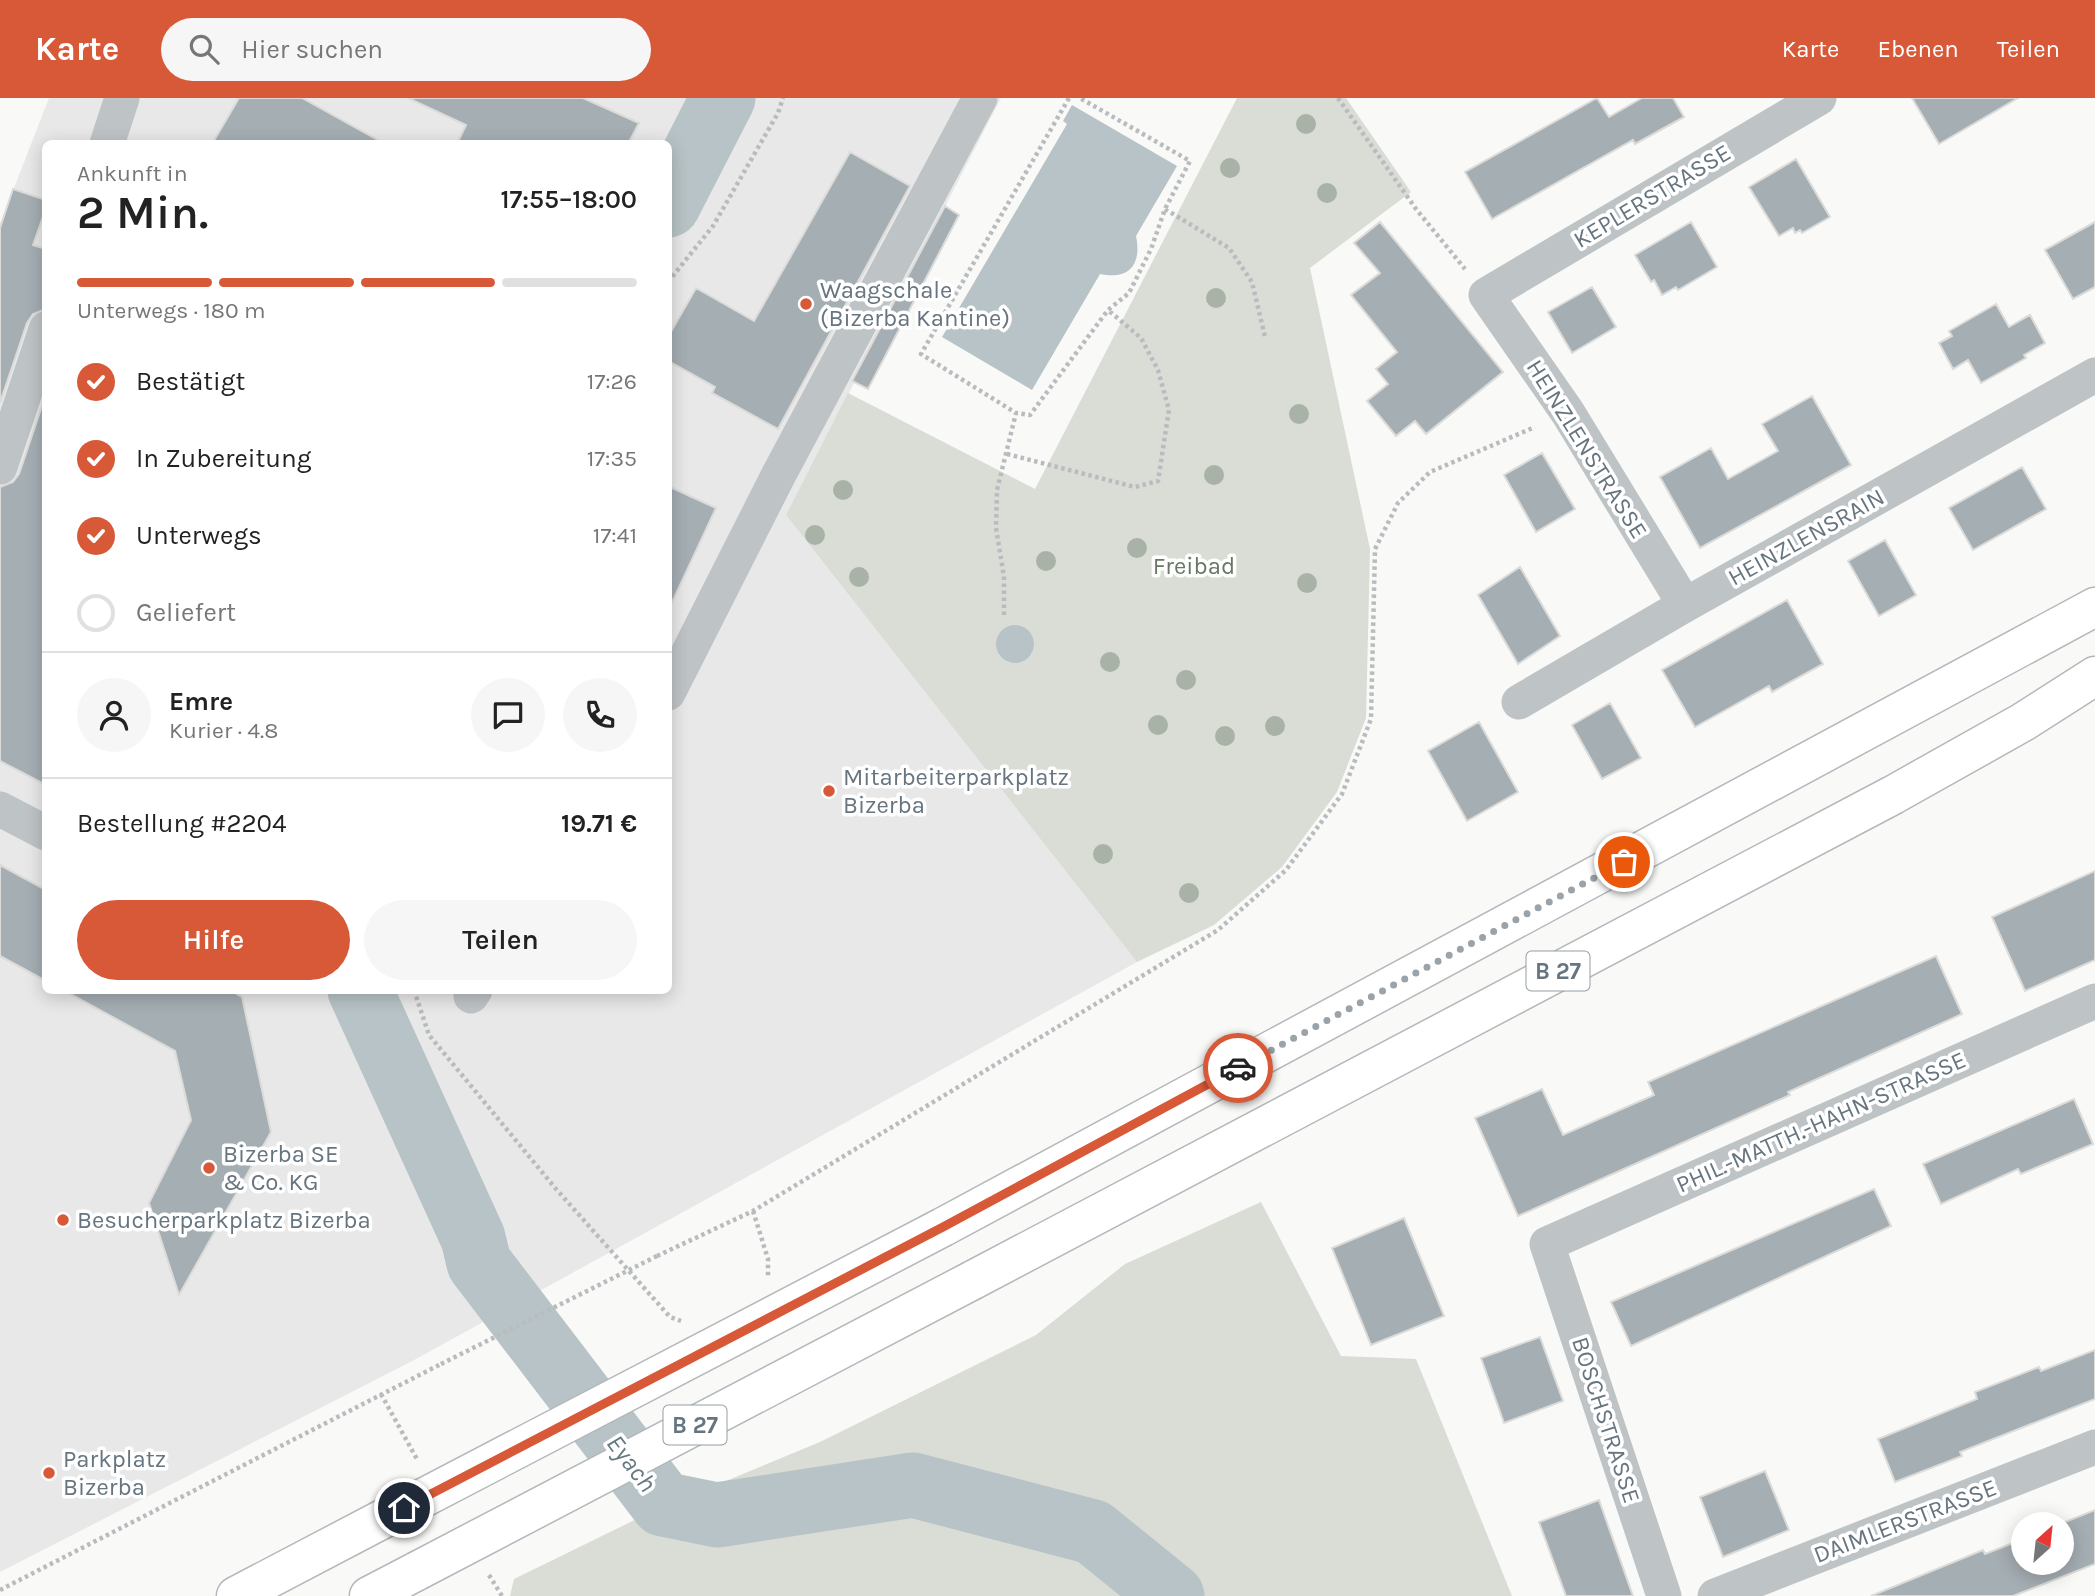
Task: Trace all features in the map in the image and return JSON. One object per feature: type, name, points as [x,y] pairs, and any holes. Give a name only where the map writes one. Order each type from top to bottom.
[{"type":"highway","name":"B 27","points":[[236,1596],[943,1227],[2095,607]]},
{"type":"highway","name":"B 27","points":[[369,1596],[1880,801],[2023,722],[2095,676]]},
{"type":"street","points":[[108,140],[122,98]]},
{"type":"street","points":[[672,685],[779,474],[980,98]]},
{"type":"street","name":"KEPLERSTRASSE","points":[[1486,295],[1819,98]]},
{"type":"street","name":"HEINZLENSTRASSE","points":[[1486,295],[1568,413],[1685,605]]},
{"type":"street","points":[[0,467],[42,341]]},
{"type":"street","name":"HEINZLENSRAIN","points":[[1519,702],[1685,605],[2095,375]]},
{"type":"street","points":[[0,809],[42,831]]},
{"type":"street","name":"PHIL.-MATTH.-HAHN-STRASSE","points":[[1547,1244],[2095,1000]]},
{"type":"street","name":"BOSCHSTRASSE","points":[[1547,1244],[1664,1596]]},
{"type":"street","name":"DAIMLERSTRASSE","points":[[1715,1596],[2095,1447]]},
{"type":"path","points":[[672,277],[713,226],[778,113],[783,98]]},
{"type":"path","points":[[1069,98],[921,354],[1016,413],[1030,415],[1108,310],[1129,293],[1151,249],[1165,209],[1190,161],[1080,98]]},
{"type":"path","points":[[1338,98],[1416,209],[1486,295]]},
{"type":"path","points":[[1165,209],[1229,248],[1252,282],[1265,337]]},
{"type":"path","points":[[1007,454],[1135,486],[1158,481],[1169,410],[1158,370],[1141,338],[1108,310]]},
{"type":"path","points":[[1004,615],[1004,577],[997,490],[1016,413]]},
{"type":"path","points":[[0,1590],[442,1364],[753,1211],[1218,930],[1286,870],[1342,794],[1371,719],[1376,549],[1398,503],[1430,472],[1568,413]]},
{"type":"path","points":[[415,994],[429,1035],[556,1189],[670,1317],[690,1324]]},
{"type":"path","points":[[753,1211],[768,1259],[768,1287]]},
{"type":"shaded area","points":[[49,98],[1001,98],[786,515],[1137,962],[416,1359],[0,1572],[0,224]]},
{"type":"shaded area","points":[[1072,105],[1177,166],[1136,236],[1135,262],[1131,268],[1119,275],[1100,274],[1032,390],[942,337],[1067,124],[1063,121]]},
{"type":"shaded area","points":[[1015,625],[1029,630],[1034,644],[1029,658],[1015,663],[1001,658],[996,644],[1001,630]]},
{"type":"green space","name":"Freibad","points":[[1237,98],[1346,98],[1411,192],[1310,268],[1370,549],[1366,718],[1337,792],[1282,867],[1214,925],[1137,962],[786,515],[848,393],[1035,489]],"holes":[[[1012,625],[1030,634],[1033,649],[1031,655],[1009,662],[999,655],[998,637]]]},
{"type":"green space","points":[[1261,1202],[1341,1356],[1416,1359],[1512,1596],[510,1596],[514,1579],[651,1512],[820,1442],[1036,1335],[1125,1264]]},
{"type":"building","points":[[239,98],[302,98],[378,140],[214,140]]},
{"type":"building","points":[[408,98],[583,98],[639,123],[630,140],[459,140],[466,125]]},
{"type":"building","points":[[1597,98],[1609,117],[1642,98],[1673,98],[1684,117],[1635,144],[1633,140],[1492,219],[1465,172]]},
{"type":"building","points":[[1912,98],[2018,98],[1939,144]]},
{"type":"building","name":"Waagschale (Bizerba Kantine)","points":[[850,152],[910,186],[778,429],[712,393],[715,387],[672,363],[672,330],[696,288],[754,321]]},
{"type":"building","points":[[1796,159],[1830,217],[1802,233],[1800,230],[1795,233],[1793,228],[1779,236],[1749,187]]},
{"type":"building","points":[[13,189],[42,199],[42,219],[33,245],[42,248],[42,311],[33,314],[27,323],[0,403],[0,228]]},
{"type":"building","points":[[945,206],[959,215],[868,389],[852,381]]},
{"type":"building","points":[[1380,222],[1503,372],[1426,434],[1415,421],[1396,436],[1367,401],[1388,384],[1376,369],[1397,352],[1351,295],[1380,273],[1354,243]]},
{"type":"building","points":[[1691,222],[1717,267],[1678,290],[1676,287],[1662,295],[1635,255]]},
{"type":"building","points":[[2095,222],[2095,287],[2073,299],[2045,250]]},
{"type":"building","points":[[1592,287],[1616,327],[1572,353],[1548,312]]},
{"type":"building","points":[[1996,304],[2009,327],[2030,315],[2045,343],[2024,355],[2026,358],[1981,383],[1968,360],[1953,369],[1939,343],[1952,336],[1949,331]]},
{"type":"building","points":[[1812,396],[1851,465],[1700,548],[1660,477],[1711,448],[1728,479],[1778,451],[1762,424]]},
{"type":"building","points":[[42,406],[42,783],[0,761],[0,487],[13,482],[19,474]]},
{"type":"building","points":[[1542,453],[1575,509],[1536,532],[1504,475]]},
{"type":"building","points":[[2022,467],[2046,509],[1973,550],[1949,508]]},
{"type":"building","points":[[672,488],[716,508],[672,602]]},
{"type":"building","points":[[1885,540],[1916,595],[1879,616],[1848,561]]},
{"type":"building","points":[[1520,567],[1560,636],[1518,664],[1478,595]]},
{"type":"building","points":[[1787,600],[1823,664],[1772,692],[1769,686],[1695,727],[1662,670]]},
{"type":"building","points":[[1610,703],[1641,758],[1602,779],[1572,725]]},
{"type":"building","points":[[1479,722],[1518,792],[1467,821],[1428,751]]},
{"type":"building","points":[[0,865],[42,888],[42,979],[0,956]]},
{"type":"building","points":[[2095,871],[2095,960],[2025,991],[1992,917]]},
{"type":"building","points":[[1936,956],[1962,1014],[1788,1092],[1790,1095],[1518,1216],[1475,1118],[1542,1089],[1563,1135],[1654,1095],[1648,1082]]},
{"type":"building","name":"Bizerba SE & Co. KG","points":[[70,994],[237,994],[242,997],[271,1132],[179,1295],[149,1203],[191,1120],[175,1051]]},
{"type":"building","points":[[2074,1099],[2093,1144],[2021,1174],[2018,1169],[1941,1204],[1923,1164]]},
{"type":"building","points":[[1874,1189],[1891,1226],[1631,1346],[1611,1302]]},
{"type":"building","points":[[1404,1218],[1444,1316],[1371,1345],[1332,1248]]},
{"type":"building","points":[[1540,1337],[1563,1401],[1504,1423],[1481,1358]]},
{"type":"building","points":[[2095,1350],[2095,1399],[1960,1452],[1962,1456],[1895,1482],[1878,1439],[1977,1399],[1975,1392],[2039,1367],[2041,1371]]},
{"type":"building","points":[[1765,1471],[1789,1530],[1723,1557],[1700,1497]]},
{"type":"building","points":[[1599,1500],[1633,1596],[1566,1596],[1539,1522]]},
{"type":"building","points":[[2095,1510],[2095,1564],[2074,1572],[2074,1518]]},
{"type":"building","points":[[2011,1544],[2011,1575],[2067,1575],[2013,1596],[1871,1596],[1983,1550],[1985,1554]]},
{"type":"waterway","name":"Eyach","points":[[672,197],[723,98]]},
{"type":"waterway","name":"Eyach","points":[[362,994],[473,1238],[479,1263],[663,1504],[717,1515],[913,1485],[1093,1532],[1172,1596]]},
{"type":"way so far","points":[[1238,1068],[1624,862]]},
{"type":"place","name":"Waagschale (Bizerba Kantine)","points":[[806,304]]},
{"type":"place","name":"Mitarbeiterparkplatz Bizerba","points":[[829,791]]},
{"type":"place","name":"Bizerba SE & Co. KG","points":[[209,1168]]},
{"type":"place","name":"Besucherparkplatz Bizerba","points":[[63,1220]]},
{"type":"place","name":"Parkplatz Bizerba","points":[[49,1473]]},
{"type":"route","points":[[404,1508],[943,1227],[1238,1068]]}]
